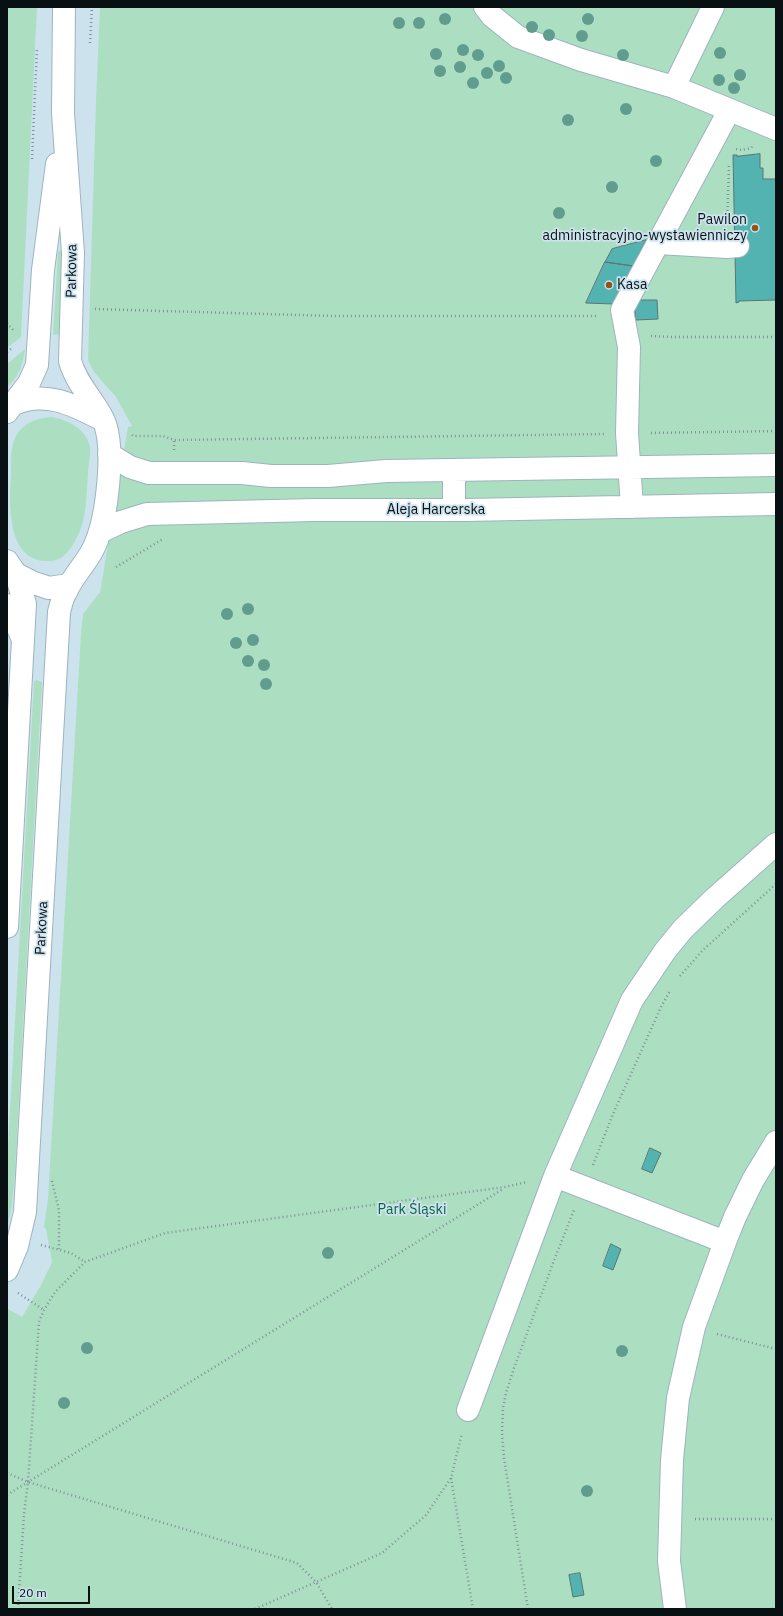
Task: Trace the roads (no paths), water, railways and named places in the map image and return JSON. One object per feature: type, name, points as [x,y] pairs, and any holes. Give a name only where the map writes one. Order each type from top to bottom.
[{"type":"street","name":"Parkowa","points":[[7,1270],[17,1246],[25,1212],[59,618],[63,598],[69,585],[90,556],[100,532],[106,504],[109,454],[103,420],[75,376],[70,361],[73,253],[63,113],[64,7]]},
{"type":"street","points":[[485,7],[492,16],[518,37],[581,60],[674,87],[770,127]]},
{"type":"street","points":[[674,87],[713,7]]},
{"type":"street","points":[[632,507],[627,433],[629,347],[624,318],[658,243],[729,111]]},
{"type":"street","name":"Parkowa","points":[[9,408],[28,383],[37,365],[43,270],[63,113]]},
{"type":"street","points":[[658,243],[732,246]]},
{"type":"street","points":[[9,408],[28,399],[67,402],[103,420]]},
{"type":"street","points":[[109,454],[130,467],[149,473],[242,473],[271,476],[328,476],[386,471],[776,465]]},
{"type":"street","points":[[454,470],[454,510]]},
{"type":"street","name":"Aleja Harcerska","points":[[100,532],[121,522],[147,514],[306,510],[454,510],[776,504]]},
{"type":"street","points":[[10,568],[34,583],[49,588],[69,585]]},
{"type":"street","points":[[7,927],[25,604],[10,568]]},
{"type":"street","points":[[7,605],[22,638]]},
{"type":"street","points":[[468,1410],[555,1176],[632,1000],[665,951],[683,929],[714,898],[776,844]]},
{"type":"street","points":[[675,1609],[669,1561],[672,1460],[678,1398],[694,1327],[725,1242],[753,1180],[776,1142]]},
{"type":"street","points":[[555,1176],[725,1242]]},
{"type":"place","name":"Pawilon administracyjno-wystawienniczy","points":[[755,228]]},
{"type":"place","name":"Kasa","points":[[609,285]]},
{"type":"park label","name":"Park Śląski","points":[[412,1210]]}]
